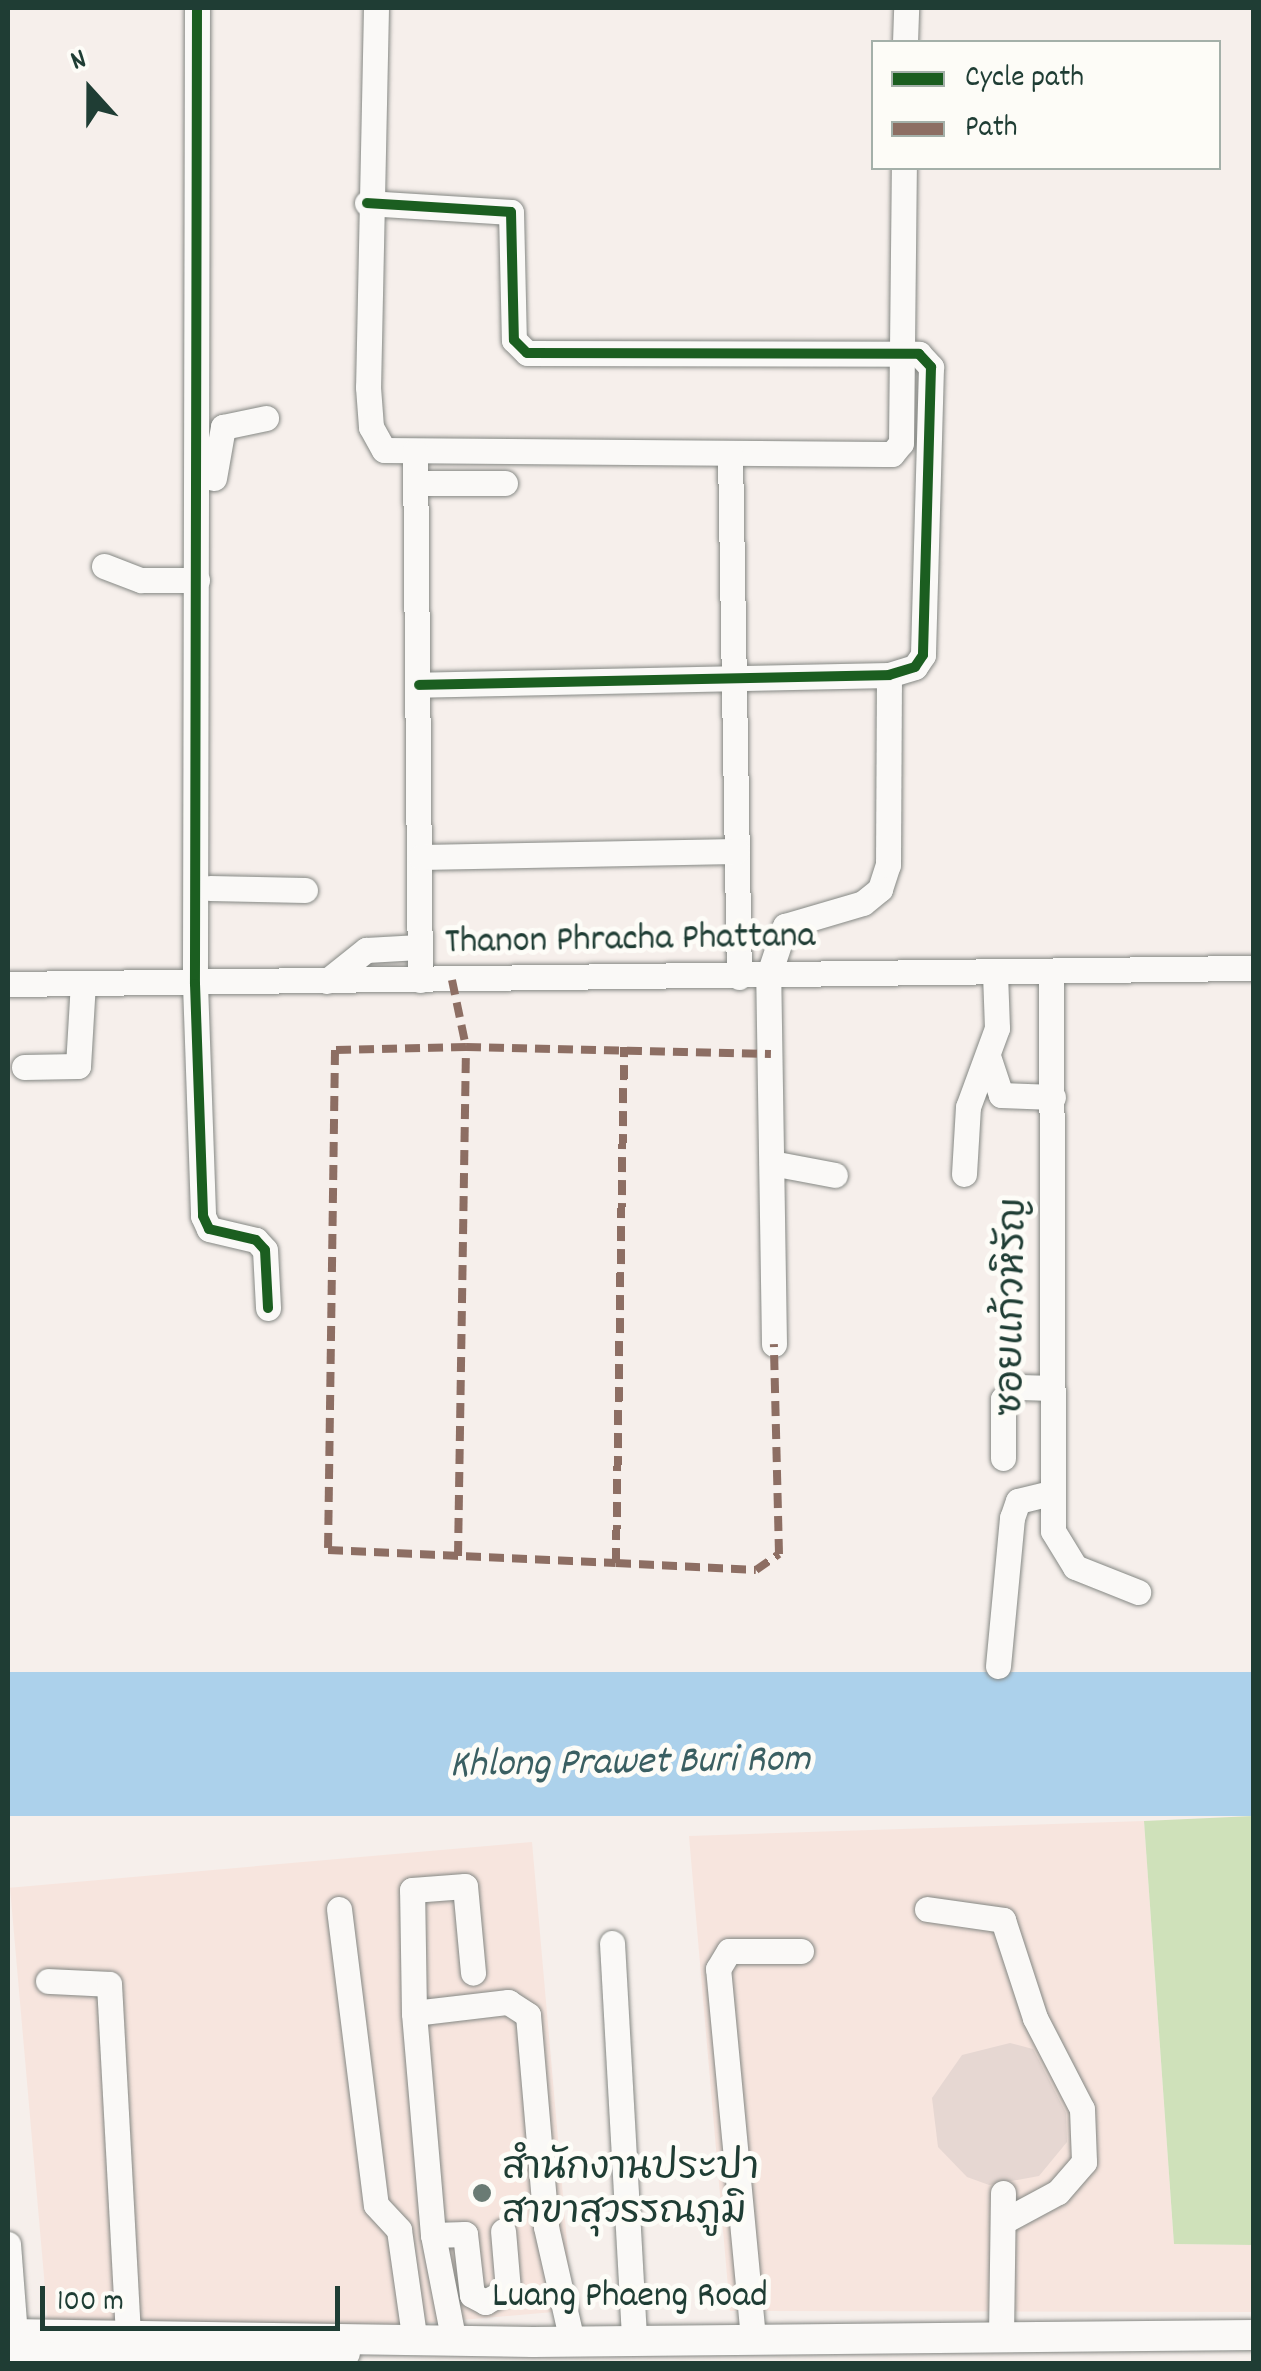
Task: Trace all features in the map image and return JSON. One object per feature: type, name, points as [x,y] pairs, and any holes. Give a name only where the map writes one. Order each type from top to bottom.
[{"type":"main road","name":"Luang Phaeng Road","points":[[10,2342],[128,2334],[414,2335],[533,2342],[1254,2335]]},
{"type":"main road","points":[[10,2342],[320,2355],[533,2342]]},
{"type":"street","points":[[197,8],[203,1216],[209,1230],[256,1240],[264,1250],[268,1308]]},
{"type":"street","points":[[376,8],[367,203],[371,427],[384,450],[892,454],[901,443],[904,170]]},
{"type":"street","points":[[905,40],[906,8]]},
{"type":"street","points":[[367,203],[511,212],[514,340],[527,353],[902,354],[925,356],[931,367],[923,655],[915,666],[889,675],[419,685]]},
{"type":"street","points":[[202,984],[210,888],[214,446],[232,421],[266,418]]},
{"type":"street","points":[[415,451],[420,980]]},
{"type":"street","points":[[730,453],[739,977]]},
{"type":"street","points":[[416,483],[505,483]]},
{"type":"street","points":[[104,566],[141,580],[197,580]]},
{"type":"street","points":[[774,1344],[768,976],[785,926],[863,903],[880,889],[888,866],[889,675]]},
{"type":"street","points":[[420,857],[737,850]]},
{"type":"street","points":[[210,888],[305,890]]},
{"type":"street","points":[[326,981],[366,950],[419,947]]},
{"type":"street","name":"Thanon Phracha Phattana","points":[[8,984],[1051,974],[1254,968]]},
{"type":"street","points":[[964,1174],[968,1106],[997,1028],[995,974]]},
{"type":"street","name":"ซอยแก้วหิรัญ","points":[[1051,974],[1050,1492],[1062,1554],[1087,1574],[1138,1592]]},
{"type":"street","points":[[24,1067],[78,1066],[83,983]]},
{"type":"street","points":[[988,1056],[1002,1094],[1053,1098]]},
{"type":"street","points":[[772,1163],[836,1175]]},
{"type":"street","points":[[1003,1458],[1004,1398],[1020,1387],[1052,1388]]},
{"type":"street","points":[[998,1666],[1012,1518],[1018,1500],[1050,1492]]},
{"type":"street","points":[[453,2337],[434,2235],[414,2013],[412,1890],[465,1886],[473,1973]]},
{"type":"street","points":[[927,1908],[1003,1920],[1035,2018],[1082,2108],[1084,2162],[1058,2192],[1008,2219]]},
{"type":"street","points":[[338,1909],[376,2205],[399,2230],[414,2335]]},
{"type":"street","points":[[612,1942],[634,2340]]},
{"type":"street","points":[[753,2338],[718,1969],[729,1950],[801,1951]]},
{"type":"street","points":[[48,1981],[108,1984],[128,2334]]},
{"type":"street","points":[[414,2013],[508,2002],[528,2014],[546,2227],[572,2341]]},
{"type":"street","points":[[1001,2336],[1008,2219],[1003,2193]]},
{"type":"street","points":[[434,2235],[546,2227]]},
{"type":"street","points":[[465,2234],[472,2295],[486,2302],[508,2290],[503,2231]]},
{"type":"street","points":[[8,2244],[10,2342]]},
{"type":"shaded area","points":[[1144,1821],[1174,2244],[1253,2245],[1253,2312],[730,2311],[689,1836]]},
{"type":"shaded area","points":[[532,1842],[573,2310],[51,2356],[10,1888]]},
{"type":"green space","points":[[1253,1816],[1253,2245],[1174,2244],[1144,1821]]},
{"type":"water","name":"Khlong Prawet Buri Rom","points":[[8,1672],[1253,1672],[1253,1816],[8,1816]]},
{"type":"building","points":[[1010,2043],[1033,2049],[1066,2113],[1067,2142],[1039,2176],[989,2185],[967,2177],[938,2147],[932,2098],[962,2055]]},
{"type":"marked path","points":[[452,980],[466,1047],[771,1054]]},
{"type":"marked path","points":[[458,1556],[466,1047],[335,1050],[328,1550],[756,1570],[779,1554],[774,1344]]},
{"type":"marked path","points":[[616,1563],[624,1047]]},
{"type":"cycle path","points":[[197,8],[195,984],[203,1216],[209,1229],[256,1240],[265,1250],[268,1308]]},
{"type":"cycle path","points":[[367,203],[511,212],[514,340],[527,353],[919,354],[931,367],[923,655],[915,667],[889,675],[419,685]]},
{"type":"place","name":"สำนักงานประปา สาขาสุวรรณภูมิ","points":[[482,2193]]}]
